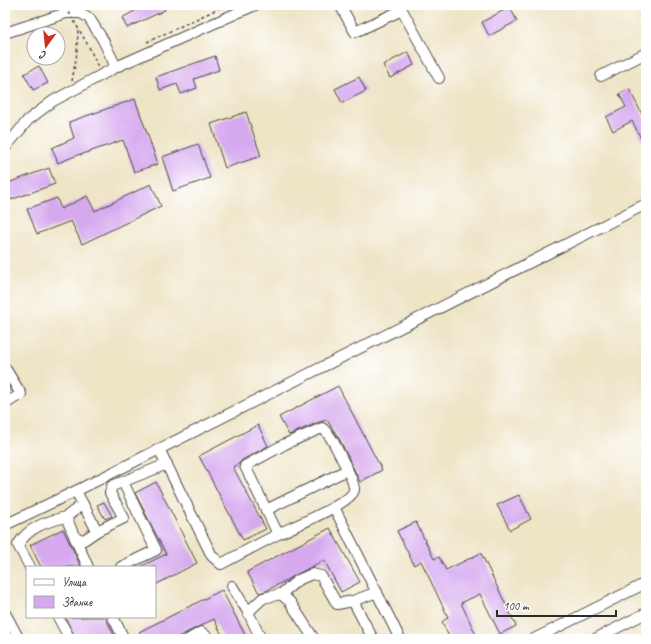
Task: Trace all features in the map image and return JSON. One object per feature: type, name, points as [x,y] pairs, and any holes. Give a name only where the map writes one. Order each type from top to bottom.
[{"type":"street","points":[[5,148],[28,120],[53,101],[116,67],[255,5]]},
{"type":"street","points":[[340,5],[355,32],[402,10],[439,78]]},
{"type":"street","points":[[5,33],[66,13],[81,13],[89,18],[103,40],[116,67]]},
{"type":"street","points":[[601,76],[646,53]]},
{"type":"street","points":[[5,525],[76,491],[646,204]]},
{"type":"street","points":[[5,368],[21,394],[5,404]]},
{"type":"street","points":[[159,449],[212,556],[221,564],[334,507],[349,498],[354,492],[355,487],[348,470],[328,432],[322,428],[285,444],[245,466],[278,534]]},
{"type":"street","points":[[124,518],[110,493],[112,486],[166,464]]},
{"type":"street","points":[[266,510],[348,470]]},
{"type":"street","points":[[123,482],[156,550],[123,566]]},
{"type":"street","points":[[76,491],[97,531]]},
{"type":"street","points":[[29,566],[18,545],[23,537],[45,522],[66,517],[83,504]]},
{"type":"street","points":[[334,507],[400,639]]},
{"type":"street","points":[[75,538],[84,540],[97,531],[137,511]]},
{"type":"street","points":[[66,517],[88,566]]},
{"type":"street","points":[[248,612],[263,598],[281,594],[298,580],[312,574],[321,576],[337,604],[353,601],[377,592]]},
{"type":"street","points":[[534,639],[646,583]]},
{"type":"street","points":[[232,586],[248,612],[261,639]]},
{"type":"street","points":[[281,594],[290,602],[314,639]]},
{"type":"street","points":[[353,601],[373,639]]},
{"type":"street","points":[[5,613],[19,639]]},
{"type":"street","points":[[595,639],[646,613]]},
{"type":"street","points":[[59,618],[70,639]]},
{"type":"street","points":[[115,618],[124,639]]},
{"type":"street","points":[[189,639],[201,632],[210,639]]},
{"type":"path","points":[[144,44],[226,5]]},
{"type":"path","points":[[66,7],[99,66],[92,70]]},
{"type":"path","points":[[78,29],[77,53],[72,83],[78,79]]},
{"type":"building","points":[[145,5],[163,5],[165,10],[127,28],[122,18]]},
{"type":"building","points":[[510,7],[517,21],[489,36],[482,22]]},
{"type":"building","points":[[408,52],[414,65],[390,78],[383,65]]},
{"type":"building","points":[[215,56],[219,70],[194,79],[197,88],[181,94],[177,84],[160,90],[156,77]]},
{"type":"building","points":[[39,66],[48,83],[33,90],[24,74]]},
{"type":"building","points":[[359,77],[366,91],[342,103],[335,89]]},
{"type":"building","points":[[629,89],[646,122],[646,148],[632,121],[613,131],[606,117],[626,107],[619,94]]},
{"type":"building","points":[[135,99],[158,164],[134,172],[123,140],[58,163],[52,148],[74,138],[69,122]]},
{"type":"building","points":[[246,112],[261,156],[225,168],[211,124]]},
{"type":"building","points":[[198,144],[210,178],[173,191],[162,157]]},
{"type":"building","points":[[49,168],[55,184],[10,200],[5,184]]},
{"type":"building","points":[[151,184],[161,206],[82,244],[71,221],[37,234],[27,209],[57,198],[61,209],[87,196],[95,211]]},
{"type":"building","points":[[5,380],[11,390],[5,393]]},
{"type":"building","points":[[338,386],[382,470],[360,482],[340,440],[327,420],[289,435],[279,417]]},
{"type":"building","points":[[258,425],[268,446],[242,460],[239,464],[233,467],[266,529],[243,540],[199,456]]},
{"type":"building","points":[[156,482],[197,563],[156,584],[156,566],[142,566],[166,554],[135,493]]},
{"type":"building","points":[[519,495],[531,519],[510,530],[497,505]]},
{"type":"building","points":[[104,502],[112,516],[105,519],[97,505]]},
{"type":"building","points":[[416,522],[434,559],[439,557],[446,570],[481,553],[516,626],[500,634],[480,594],[461,603],[478,639],[450,639],[442,622],[448,617],[421,561],[414,565],[397,531]]},
{"type":"building","points":[[330,528],[360,582],[341,592],[324,560],[266,591],[259,593],[247,572]]},
{"type":"building","points":[[63,529],[81,566],[40,566],[30,545]]},
{"type":"building","points":[[222,590],[247,639],[224,639],[214,619],[174,639],[143,639],[139,632]]},
{"type":"building","points":[[66,618],[106,618],[116,639],[76,639]]}]
